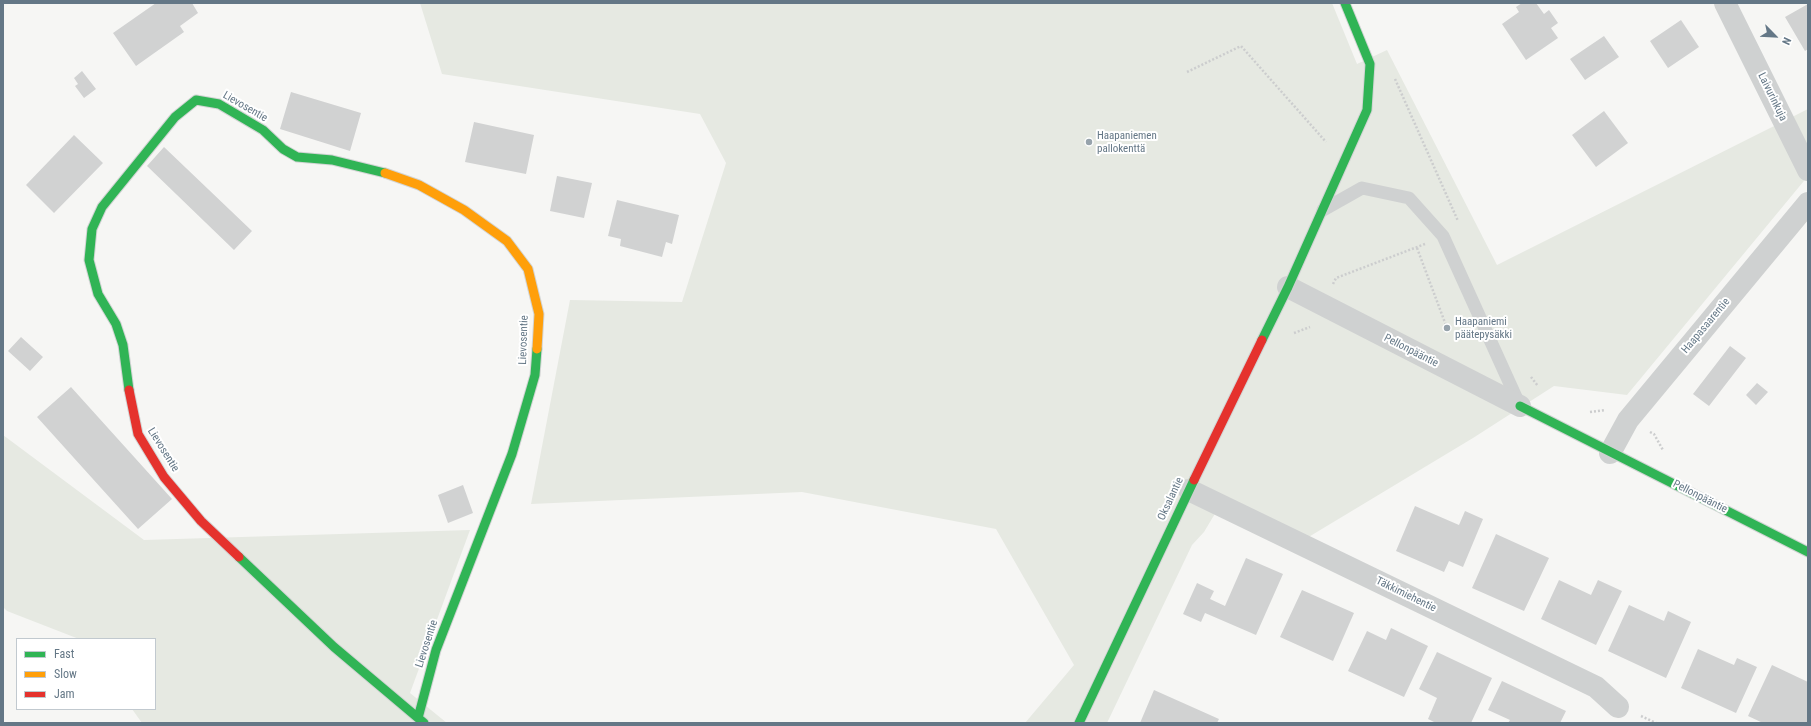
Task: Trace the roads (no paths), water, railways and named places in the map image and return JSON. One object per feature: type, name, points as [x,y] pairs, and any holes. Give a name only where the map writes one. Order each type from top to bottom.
[{"type":"street","points":[[1288,287],[1321,210],[1367,110],[1370,64],[1345,3]]},
{"type":"street","name":"Laivurinkuja","points":[[1725,3],[1808,170]]},
{"type":"street","name":"Lievosentie","points":[[196,100],[219,104],[263,130],[283,149],[297,157],[332,160],[379,171],[419,185],[464,210],[507,241],[528,269],[539,314],[535,376],[512,454],[436,650],[421,721],[334,647],[202,521],[164,476],[138,434],[129,392],[123,345],[116,324],[98,294],[89,260],[92,229],[102,206],[175,117],[196,100]]},
{"type":"street","name":"Haapasaarentie","points":[[1610,453],[1628,420],[1808,203]]},
{"type":"street","name":"Pellonpääntie","points":[[1288,287],[1610,453],[1808,552]]},
{"type":"street","name":"Oksalantie","points":[[1080,723],[1189,490],[1288,287]]},
{"type":"street","name":"Täkkimiehentie","points":[[1189,490],[1596,687],[1618,707]]},
{"type":"lane","points":[[1321,210],[1362,188],[1409,198],[1443,236],[1520,406]]},
{"type":"place","name":"Haapaniemen pallokenttä","points":[[1089,142]]},
{"type":"place","name":"Haapaniemi päätepysäkki","points":[[1447,328]]}]
